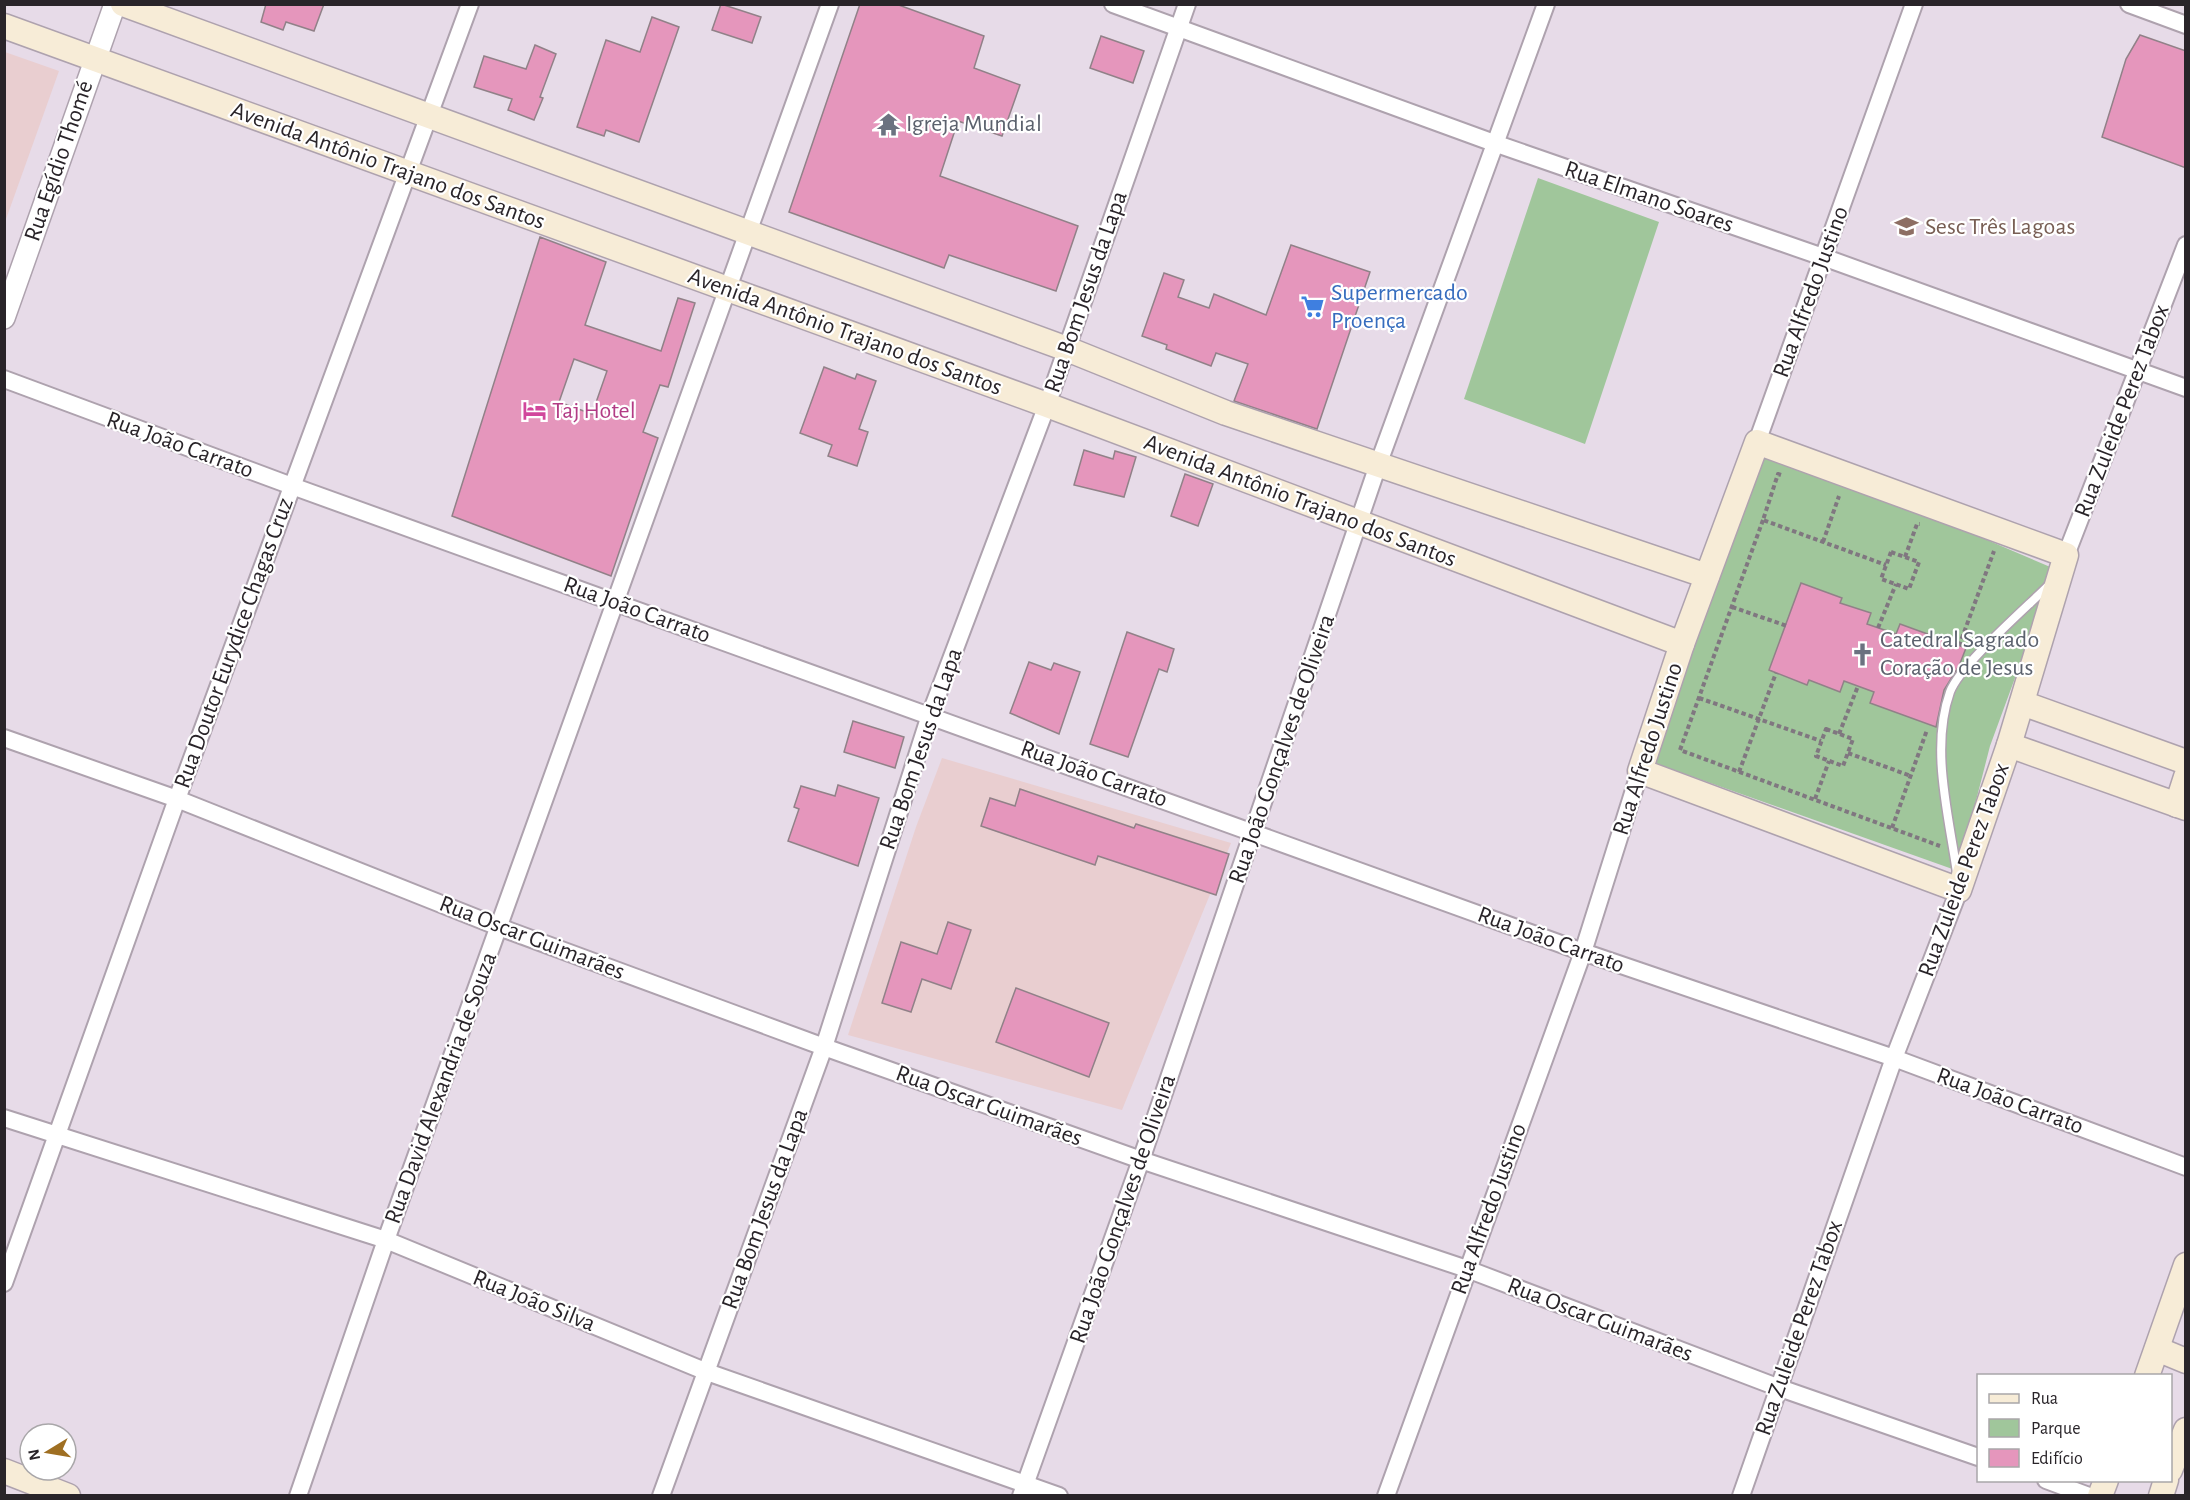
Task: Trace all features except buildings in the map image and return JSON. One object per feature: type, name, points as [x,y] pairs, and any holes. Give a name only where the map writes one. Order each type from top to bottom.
[{"type":"main road","points":[[123,4],[1066,349],[1227,413],[1707,576]]},
{"type":"main road","name":"Avenida Antônio Trajano dos Santos","points":[[4,26],[1047,405],[1682,644]]},
{"type":"main road","points":[[1757,442],[2062,566]]},
{"type":"main road","name":"Rua Alfredo Justino","points":[[1640,771],[1682,644],[1757,442]]},
{"type":"main road","name":"Rua Zuleide Perez Tabox","points":[[1959,888],[2009,745],[2062,566]]},
{"type":"main road","points":[[2022,703],[2186,762]]},
{"type":"main road","points":[[2009,745],[2181,807],[2186,777]]},
{"type":"main road","points":[[1640,771],[1959,888]]},
{"type":"main road","points":[[2147,1374],[2186,1265]]},
{"type":"main road","points":[[2157,1349],[2186,1361]]},
{"type":"main road","points":[[2172,1465],[2186,1430]]},
{"type":"main road","points":[[4,1471],[69,1496]]},
{"type":"street","name":"Rua Egídio Thomé","points":[[4,318],[115,4]]},
{"type":"street","name":"Rua Doutor Eurydice Chagas Cruz","points":[[4,1283],[177,799],[470,4]]},
{"type":"street","name":"Rua David Alexandria de Souza","points":[[298,1496],[386,1239],[617,602],[830,4]]},
{"type":"street","name":"Rua Elmano Soares","points":[[1113,4],[1494,144],[1823,257],[2186,388]]},
{"type":"street","name":"Rua Bom Jesus da Lapa","points":[[661,1496],[824,1047],[930,715],[1047,405],[1187,4]]},
{"type":"street","name":"Rua João Gonçalves de Oliveira","points":[[1023,1490],[1141,1160],[1378,465],[1546,4]]},
{"type":"street","name":"Rua Alfredo Justino","points":[[1757,442],[1914,4]]},
{"type":"street","points":[[2129,4],[2186,25]]},
{"type":"street","name":"Rua Zuleide Perez Tabox","points":[[2062,566],[2186,245]]},
{"type":"street","name":"Rua João Carrato","points":[[4,379],[292,486],[1583,952],[1894,1058],[2186,1167]]},
{"type":"street","name":"Rua Oscar Guimarães","points":[[4,738],[177,799],[499,927],[824,1047],[1141,1160],[1467,1269],[1778,1387],[1977,1457]]},
{"type":"street","name":"Rua Alfredo Justino","points":[[1386,1496],[1583,952],[1640,771]]},
{"type":"street","name":"Rua Zuleide Perez Tabox","points":[[1741,1496],[1894,1058],[1959,888]]},
{"type":"street","name":"Rua João Silva","points":[[4,1118],[386,1239],[706,1372],[1023,1490],[1059,1496]]},
{"type":"street","points":[[2051,1482],[2089,1496]]},
{"type":"lane","points":[[1959,888],[1944,786],[1942,737],[1950,691],[1964,670],[2062,566]]},
{"type":"path","points":[[1789,478],[1779,474],[1680,750],[1946,848]]},
{"type":"path","points":[[1829,492],[1850,500]]},
{"type":"path","points":[[1823,542],[1839,496]]},
{"type":"path","points":[[1763,520],[1886,565]]},
{"type":"path","points":[[1906,520],[1928,528]]},
{"type":"path","points":[[1905,557],[1917,524]]},
{"type":"path","points":[[1983,547],[2005,555]]},
{"type":"path","points":[[1959,646],[1994,551]]},
{"type":"path","points":[[1891,552],[1905,557],[1919,562],[1909,589],[1881,579],[1891,552]]},
{"type":"path","points":[[1878,628],[1896,584]]},
{"type":"path","points":[[1732,607],[1787,626]]},
{"type":"path","points":[[1739,772],[1776,673]]},
{"type":"path","points":[[1839,734],[1858,686]]},
{"type":"path","points":[[1699,698],[1821,741]]},
{"type":"path","points":[[1892,828],[1929,725]]},
{"type":"path","points":[[1826,729],[1839,734],[1853,739],[1843,766],[1816,756],[1826,729]]},
{"type":"path","points":[[1848,753],[1911,776]]},
{"type":"path","points":[[1814,800],[1829,761]]},
{"type":"shaded area","points":[[4,52],[59,71],[5,222]]},
{"type":"shaded area","points":[[942,758],[1231,843],[1122,1110],[848,1035],[916,827]]},
{"type":"green space","points":[[1538,178],[1659,222],[1585,444],[1464,399]]},
{"type":"green space","points":[[1765,445],[2055,569],[1990,746],[1958,871],[1651,762]]},
{"type":"place","name":"Igreja Mundial","points":[[888,124]]},
{"type":"place","name":"Sesc Três Lagoas","points":[[1907,227]]},
{"type":"place","name":"Supermercado Proença","points":[[1313,307]]},
{"type":"place","name":"Taj Hotel","points":[[534,411]]},
{"type":"place","name":"Catedral Sagrado Coração de Jesus","points":[[1862,654]]}]
